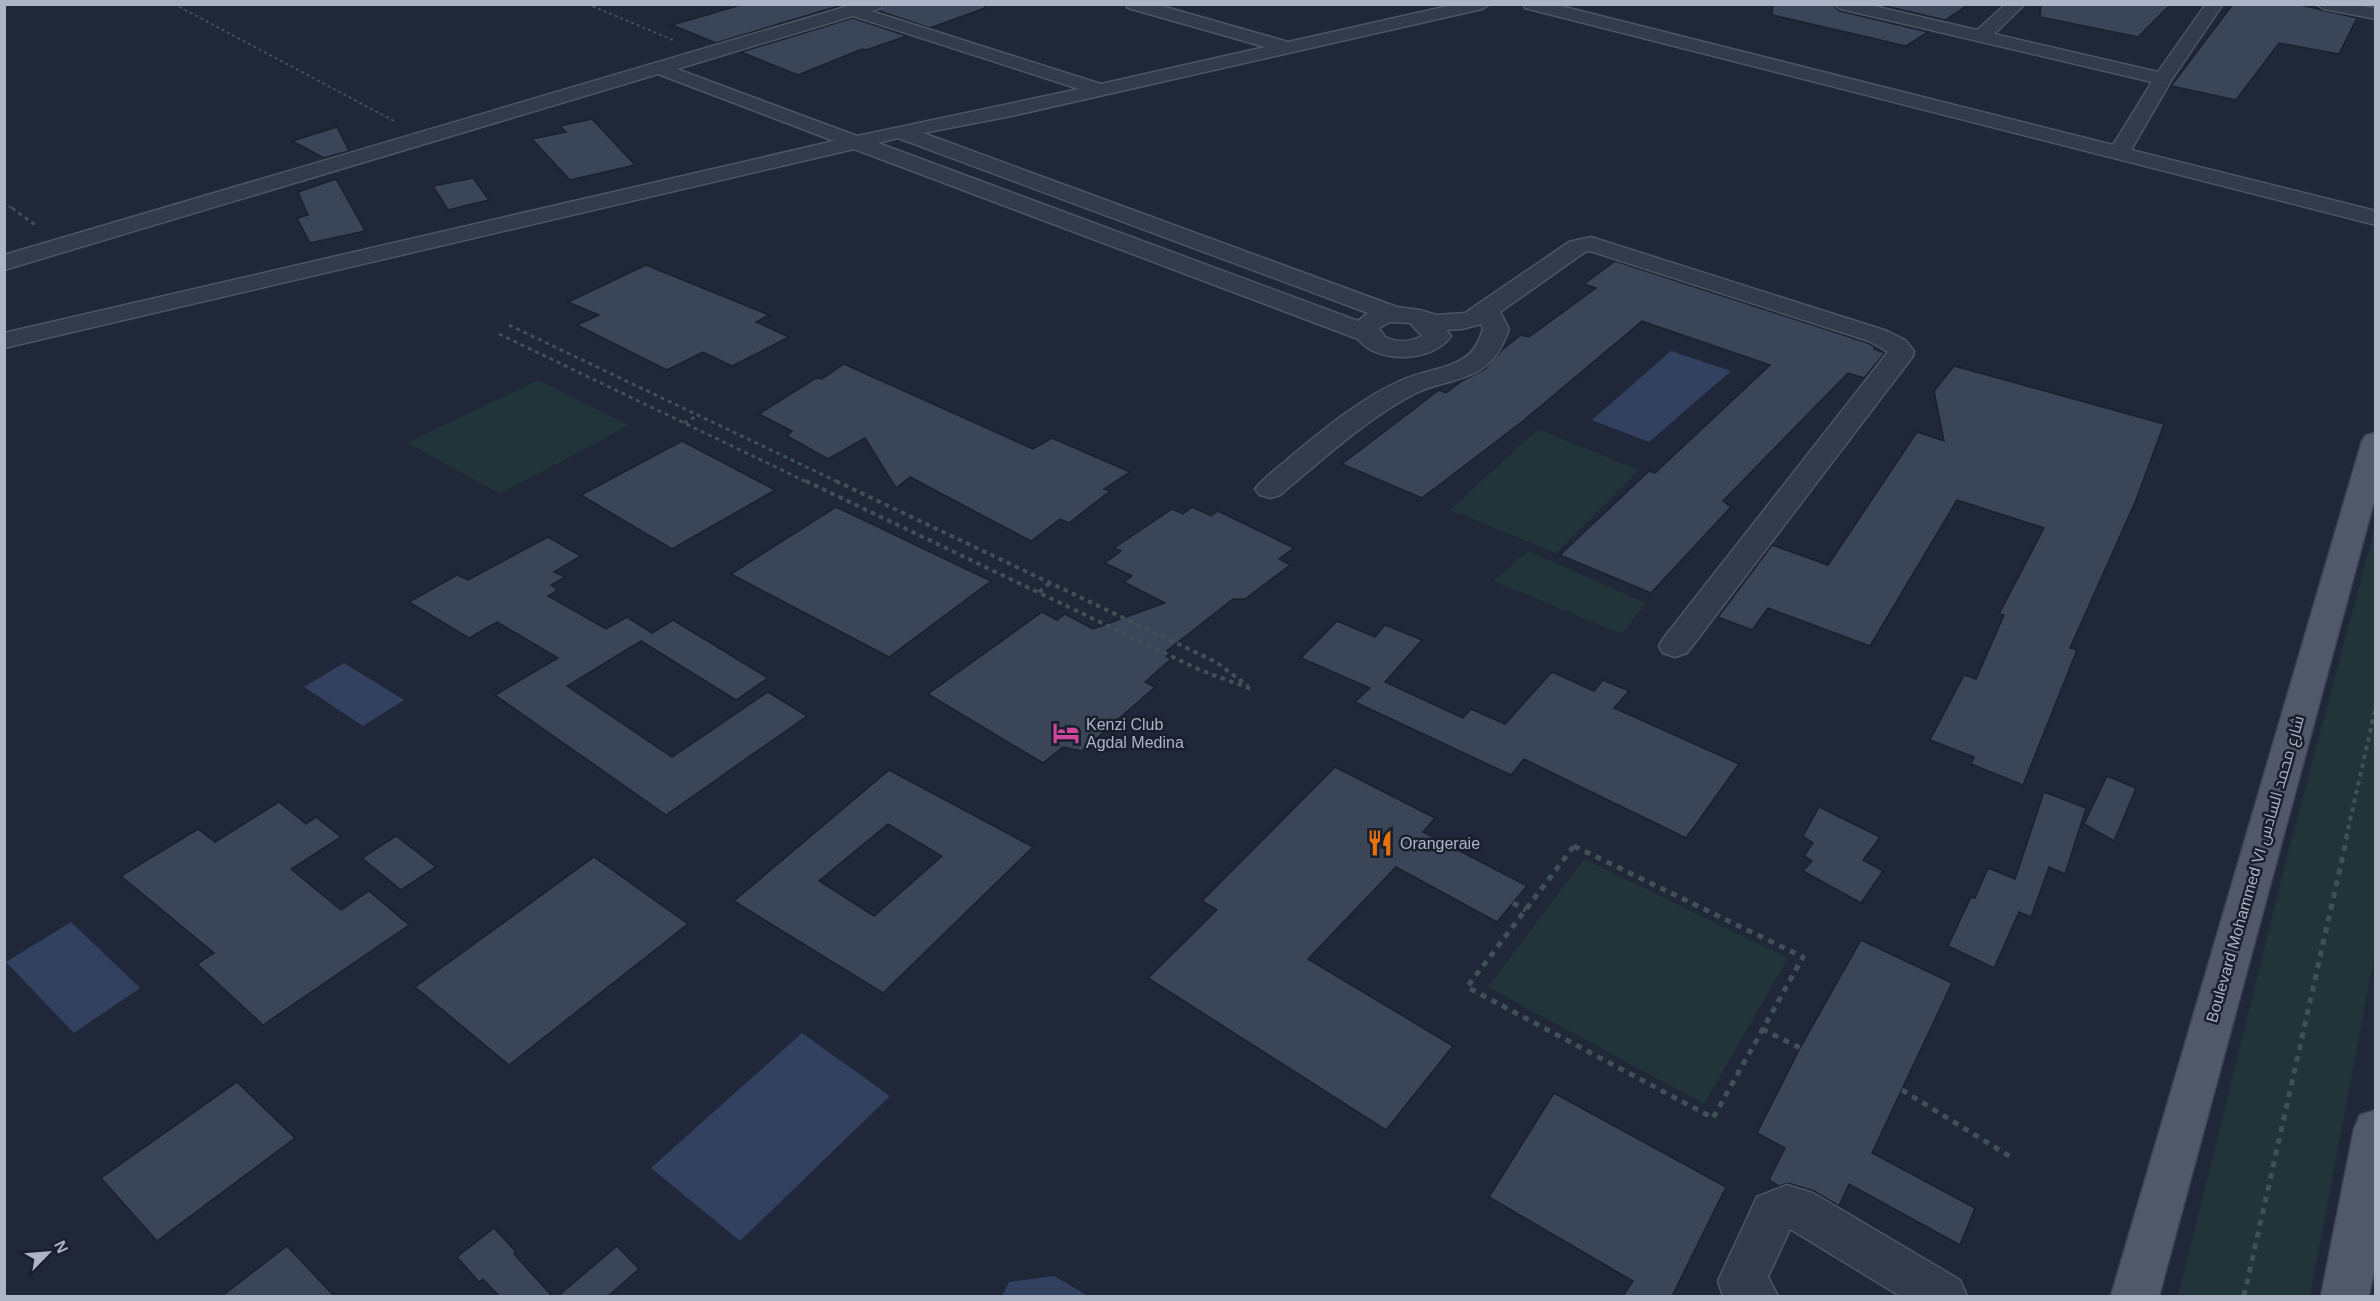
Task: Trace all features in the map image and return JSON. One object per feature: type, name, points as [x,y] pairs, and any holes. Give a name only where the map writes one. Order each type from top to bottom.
[{"type":"main road","name":"Boulevard Mohammed VI شارع محمد السادس","points":[[2135,1296],[2376,441]]},
{"type":"main road","points":[[2345,1296],[2376,1129]]},
{"type":"street","points":[[4,263],[875,4]]},
{"type":"street","points":[[4,341],[899,132],[1102,90],[1482,4]]},
{"type":"street","points":[[1531,4],[2376,218]]},
{"type":"street","points":[[1841,4],[2163,79]]},
{"type":"street","points":[[1981,36],[2017,4]]},
{"type":"street","points":[[2118,154],[2163,79],[2215,4]]},
{"type":"street","points":[[2324,4],[2376,14]]},
{"type":"street","points":[[1140,5],[1285,47],[1342,18]]},
{"type":"street","points":[[1578,16],[1618,7]]},
{"type":"street","points":[[855,11],[1102,90]]},
{"type":"street","points":[[699,55],[725,69]]},
{"type":"street","points":[[658,68],[1366,333],[1372,340],[1383,345],[1410,349],[1423,347],[1433,342],[1438,336],[1422,323]]},
{"type":"street","points":[[867,120],[1393,314],[1420,317],[1431,322],[1422,323]]},
{"type":"street","points":[[1126,243],[1154,227]]},
{"type":"street","points":[[1422,323],[1462,322],[1487,311],[1577,246],[1591,244],[1878,336],[1896,345],[1901,351],[1900,356],[1675,646]]},
{"type":"street","points":[[1270,489],[1345,427],[1408,386],[1467,368],[1485,352],[1496,329],[1487,311]]},
{"type":"street","points":[[1366,333],[1366,327],[1371,321],[1393,314]]},
{"type":"street","points":[[1410,349],[1433,379]]},
{"type":"street","points":[[1754,1296],[1744,1288],[1742,1281],[1774,1212],[1787,1206],[1796,1208],[1943,1296]]},
{"type":"path","points":[[174,4],[425,137]]},
{"type":"path","points":[[587,4],[699,55]]},
{"type":"path","points":[[4,203],[63,246]]},
{"type":"path","points":[[500,334],[1200,670],[1254,690],[1216,662],[509,325]]},
{"type":"path","points":[[684,423],[698,415]]},
{"type":"path","points":[[1038,592],[1050,583]]},
{"type":"path","points":[[2244,1296],[2376,706]]},
{"type":"path","points":[[1574,846],[1803,957],[1762,1029],[1713,1118],[1467,987],[1574,846]]},
{"type":"path","points":[[1513,903],[1526,910]]},
{"type":"path","points":[[1762,1029],[1800,1048]]},
{"type":"path","points":[[1902,1090],[2014,1159]]},
{"type":"green space","points":[[537,380],[629,425],[500,494],[408,443]]},
{"type":"green space","points":[[1538,429],[1639,470],[1556,553],[1450,510]]},
{"type":"green space","points":[[2375,527],[2375,953],[2310,1296],[2178,1296],[2290,845]]},
{"type":"green space","points":[[1528,551],[1646,603],[1622,634],[1493,581]]},
{"type":"green space","points":[[1584,859],[1788,958],[1704,1104],[1488,987]]},
{"type":"water","points":[[1671,351],[1731,371],[1649,442],[1592,420]]},
{"type":"water","points":[[344,663],[404,700],[363,726],[304,687]]},
{"type":"water","points":[[71,922],[140,988],[74,1033],[6,962]]},
{"type":"water","points":[[802,1033],[890,1096],[740,1241],[651,1168]]},
{"type":"water","points":[[1054,1276],[1088,1296],[1002,1296],[1009,1282]]},
{"type":"building","points":[[744,4],[845,4],[716,43],[672,25]]},
{"type":"building","points":[[885,4],[984,4],[985,8],[930,28],[879,11]]},
{"type":"building","points":[[1773,4],[1831,4],[1840,11],[1928,32],[1906,46],[1772,15]]},
{"type":"building","points":[[1877,4],[1969,4],[1945,20]]},
{"type":"building","points":[[2041,4],[2171,4],[2138,37],[2040,17]]},
{"type":"building","points":[[2233,4],[2296,4],[2357,18],[2339,54],[2279,43],[2236,100],[2171,86]]},
{"type":"building","points":[[853,18],[907,36],[866,50],[862,49],[798,75],[741,52]]},
{"type":"building","points":[[592,119],[635,165],[570,180],[532,139],[566,132],[560,126]]},
{"type":"building","points":[[337,127],[349,151],[324,158],[292,141]]},
{"type":"building","points":[[473,178],[489,200],[448,210],[433,186]]},
{"type":"building","points":[[336,179],[365,231],[310,243],[297,218],[308,215],[298,192]]},
{"type":"building","points":[[1615,261],[1868,343],[1875,347],[1874,349],[1885,353],[1864,378],[1848,373],[1723,501],[1731,507],[1651,593],[1560,555],[1649,471],[1655,473],[1770,365],[1642,321],[1523,421],[1422,498],[1342,464],[1439,390],[1446,393],[1462,381],[1485,369],[1503,349],[1521,335],[1529,337],[1596,288],[1584,284]]},
{"type":"building","points":[[646,265],[769,315],[756,322],[789,337],[732,366],[703,352],[667,370],[577,325],[599,315],[568,302]]},
{"type":"building","points":[[844,364],[1033,449],[1052,438],[1130,472],[1104,489],[1110,491],[1069,523],[1060,519],[1031,541],[910,477],[896,488],[865,438],[828,459],[787,436],[792,431],[759,414],[816,378],[822,379]]},
{"type":"building","points":[[1954,366],[2164,424],[2136,500],[2070,648],[2077,650],[2023,785],[1971,764],[1974,757],[1930,740],[1964,675],[1976,679],[2004,615],[1999,614],[2044,528],[1957,500],[1870,646],[1768,608],[1752,630],[1718,617],[1772,545],[1828,565],[1917,432],[1944,441],[1934,391]]},
{"type":"building","points":[[682,441],[775,490],[672,549],[581,495]]},
{"type":"building","points":[[836,507],[991,581],[889,657],[731,574]]},
{"type":"building","points":[[1192,507],[1211,516],[1218,511],[1294,548],[1279,559],[1290,565],[1245,599],[1233,599],[1163,654],[1171,659],[1145,682],[1155,687],[1082,751],[1063,747],[1043,763],[928,694],[1042,612],[1057,620],[1065,614],[1093,629],[1165,603],[1124,582],[1132,576],[1105,563],[1121,551],[1114,548],[1172,509],[1183,514]]},
{"type":"building","points":[[548,537],[581,556],[554,572],[565,577],[551,585],[558,590],[548,596],[606,629],[627,617],[652,633],[673,620],[768,678],[736,700],[641,641],[567,686],[672,757],[768,692],[807,716],[666,815],[495,695],[558,658],[497,622],[469,638],[409,602],[457,575],[468,580]]},
{"type":"building","points":[[1337,621],[1375,637],[1385,625],[1422,640],[1385,682],[1463,718],[1471,709],[1505,724],[1552,672],[1594,691],[1603,680],[1629,691],[1614,708],[1739,764],[1686,838],[1524,759],[1511,775],[1355,702],[1370,688],[1301,658]]},
{"type":"building","points":[[1335,767],[1435,818],[1423,832],[1527,886],[1497,922],[1396,867],[1308,959],[1453,1046],[1386,1130],[1148,978],[1217,910],[1202,901]]},
{"type":"building","points":[[889,770],[1033,847],[883,993],[734,901]],"holes":[[[888,824],[942,856],[874,916],[819,881]]]},
{"type":"building","points":[[2107,776],[2136,788],[2114,841],[2084,824]]},
{"type":"building","points":[[2044,792],[2086,808],[2065,874],[2049,867],[2031,917],[2019,912],[1994,968],[1948,946],[1971,897],[1975,898],[1988,868],[2015,879]]},
{"type":"building","points":[[279,802],[306,824],[316,817],[341,837],[291,869],[341,910],[369,891],[409,925],[263,1025],[197,964],[214,953],[121,876],[198,829],[215,842]]},
{"type":"building","points":[[1819,807],[1880,837],[1863,860],[1883,871],[1861,903],[1803,871],[1812,861],[1804,856],[1813,843],[1803,836]]},
{"type":"building","points":[[396,836],[436,867],[401,890],[362,858]]},
{"type":"building","points":[[594,857],[688,924],[509,1065],[415,987]]},
{"type":"building","points":[[1861,940],[1952,983],[1872,1153],[1975,1208],[1960,1245],[1849,1184],[1839,1206],[1814,1191],[1788,1183],[1779,1186],[1769,1180],[1785,1148],[1757,1133],[1800,1048]]},
{"type":"building","points":[[237,1082],[295,1138],[157,1241],[101,1178]]},
{"type":"building","points":[[1554,1093],[1726,1187],[1672,1296],[1623,1296],[1633,1281],[1489,1197]]},
{"type":"building","points":[[494,1228],[552,1296],[499,1296],[483,1279],[479,1282],[457,1257]]},
{"type":"building","points":[[287,1246],[334,1296],[222,1296]]},
{"type":"building","points":[[617,1246],[639,1269],[608,1296],[558,1296]]},
{"type":"place","name":"Kenzi Club Agdal Medina","points":[[1066,733]]},
{"type":"place","name":"Orangeraie","points":[[1380,843]]}]
